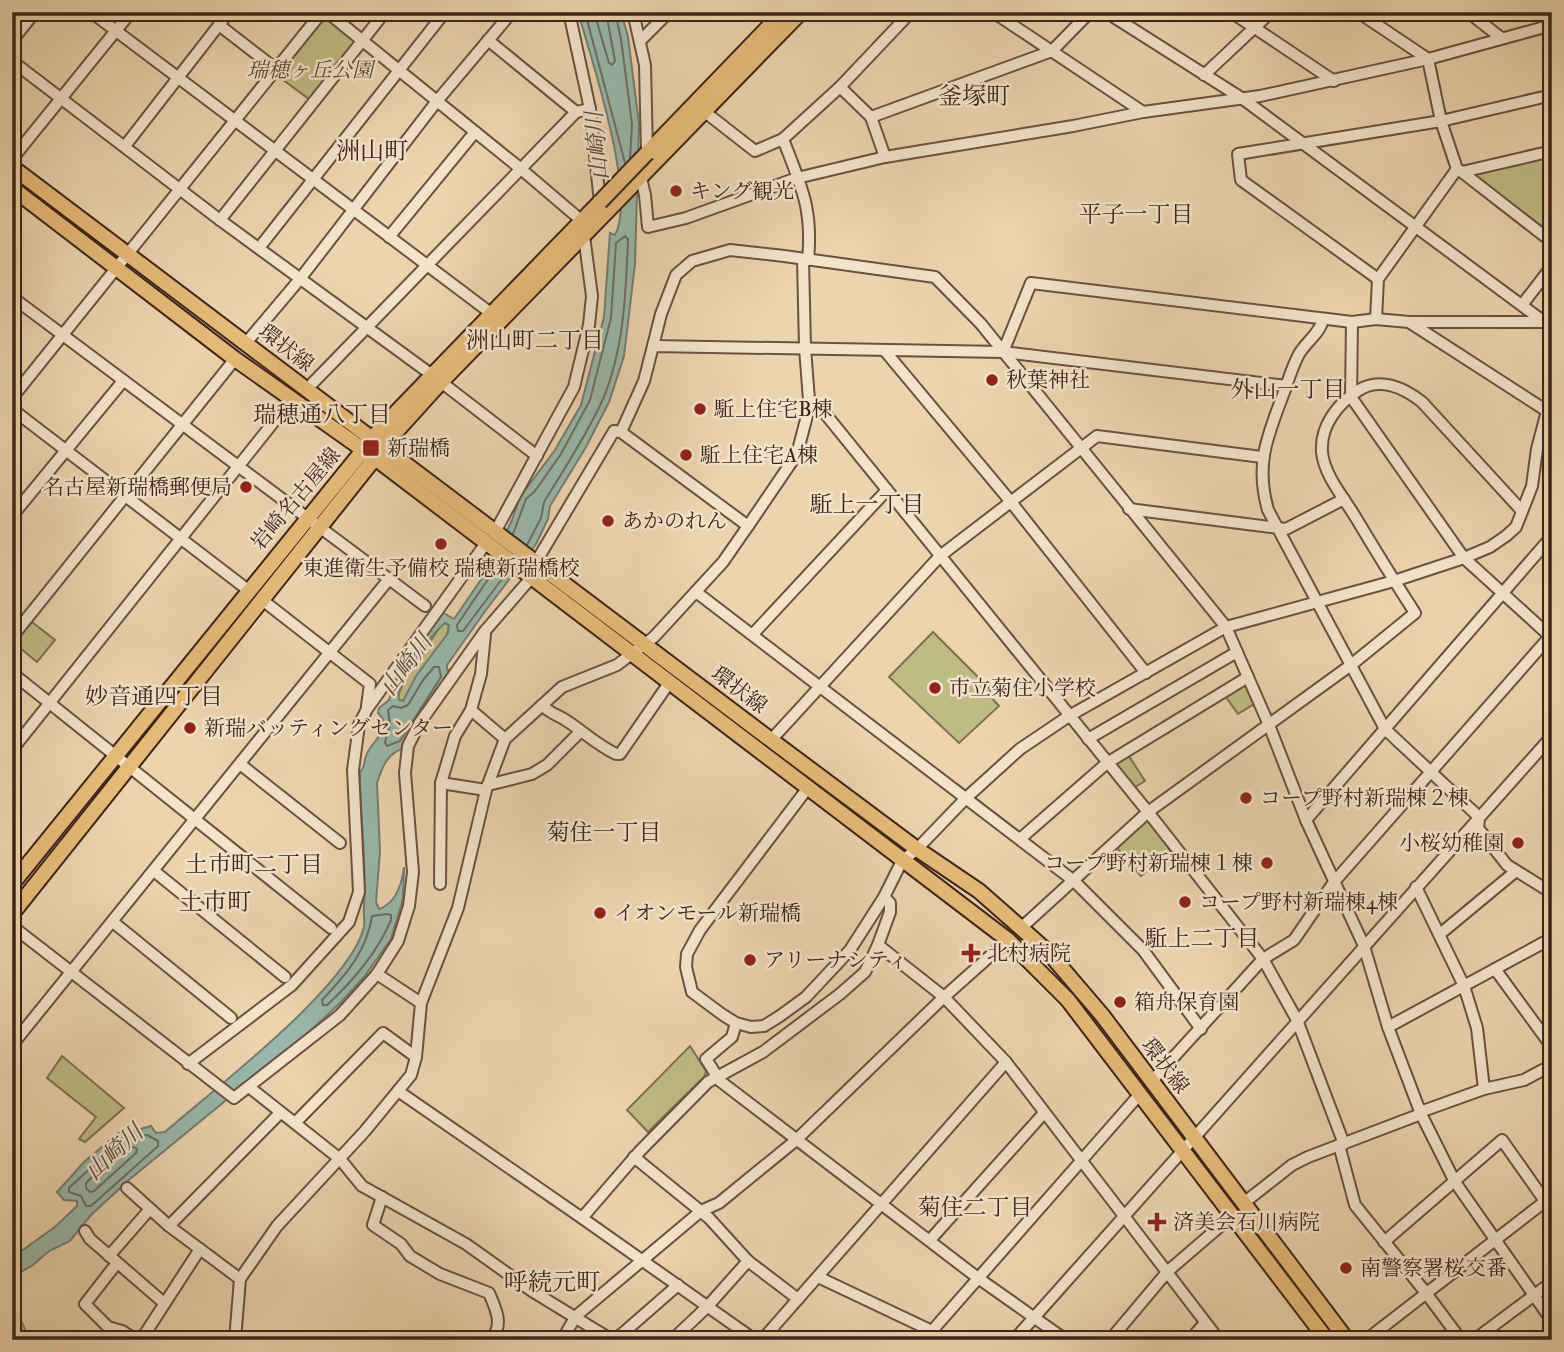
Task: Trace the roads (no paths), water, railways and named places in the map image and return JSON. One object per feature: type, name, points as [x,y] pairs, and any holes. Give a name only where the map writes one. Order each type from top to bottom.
[{"type":"main road","name":"岩崎名古屋線","points":[[12,884],[307,518],[373,449],[492,314],[783,12]]},
{"type":"main road","name":"岩崎名古屋線","points":[[437,378],[584,236],[801,12]]},
{"type":"main road","name":"環状線","points":[[12,167],[306,390],[373,449],[492,539],[527,575],[1007,940],[1068,1000],[1327,1340]]},
{"type":"main road","name":"環状線","points":[[12,188],[235,359],[292,399],[373,449]]},
{"type":"main road","name":"岩崎名古屋線","points":[[12,914],[320,525],[373,449]]},
{"type":"main road","name":"環状線","points":[[492,539],[536,562],[917,849],[979,891],[1049,953],[1075,982],[1245,1202],[1347,1340]]},
{"type":"street","points":[[12,41],[35,12]]},
{"type":"street","points":[[91,12],[492,314]]},
{"type":"street","points":[[12,159],[131,12]]},
{"type":"street","points":[[12,397],[324,12],[437,100],[582,221],[592,296],[589,325],[574,387],[492,539],[367,709],[359,725],[353,770],[359,892],[349,922],[292,985],[190,1066]]},
{"type":"street","points":[[220,220],[386,12]]},
{"type":"street","points":[[258,248],[445,12]]},
{"type":"street","points":[[246,343],[300,279],[437,100],[512,12]]},
{"type":"street","points":[[569,12],[590,108],[600,202]]},
{"type":"street","points":[[633,12],[645,65],[647,153]]},
{"type":"street","points":[[640,41],[668,12]]},
{"type":"street","points":[[705,112],[755,151],[783,139],[840,87],[911,12]]},
{"type":"street","points":[[993,12],[1143,112]]},
{"type":"street","points":[[871,117],[1052,51],[1090,12]]},
{"type":"street","points":[[1106,12],[1304,142],[1414,227],[1550,324]]},
{"type":"street","points":[[1231,12],[1334,81]]},
{"type":"street","points":[[1204,75],[1271,12]]},
{"type":"street","points":[[1358,12],[1428,59],[1441,121],[1459,170],[1552,242]]},
{"type":"street","points":[[125,146],[227,13]]},
{"type":"street","points":[[1472,13],[1500,37]]},
{"type":"street","points":[[219,25],[276,69]]},
{"type":"street","points":[[640,178],[645,195],[648,227],[686,218],[797,177],[885,158],[1143,112],[1242,99],[1334,81],[1552,25]]},
{"type":"street","points":[[488,40],[576,112]]},
{"type":"street","points":[[12,61],[220,220],[437,378],[537,456]]},
{"type":"street","points":[[840,87],[871,117],[885,158]]},
{"type":"street","points":[[1378,278],[1241,180],[1238,154],[1441,121],[1552,95]]},
{"type":"street","points":[[306,390],[576,112],[590,108]]},
{"type":"street","points":[[389,237],[475,132]]},
{"type":"street","points":[[235,1340],[240,1279],[277,1226],[340,1159],[411,1074],[416,1057],[421,1003],[458,908],[487,788],[505,739],[562,687],[617,665],[654,637],[723,562],[797,454],[809,400],[805,348],[806,260],[810,228],[807,204],[783,139]]},
{"type":"street","points":[[1376,319],[1378,278],[1459,170],[1552,151]]},
{"type":"street","points":[[621,432],[643,381],[661,314],[676,275],[692,261],[730,250],[935,277],[981,324],[1226,627],[1269,725],[1306,820],[1364,946],[1388,1027],[1420,1113],[1455,1182],[1552,1321]]},
{"type":"street","points":[[1522,305],[1552,266]]},
{"type":"street","points":[[1003,352],[1031,284],[1352,322],[1376,319],[1550,324]]},
{"type":"street","points":[[12,297],[64,333],[123,381],[320,525],[425,606]]},
{"type":"street","points":[[1323,319],[1322,327],[1300,353],[1267,437],[1262,457],[1264,495],[1268,510],[1385,729],[1479,817]]},
{"type":"street","points":[[1151,1082],[1263,959],[1294,940],[1334,883],[1551,636],[1464,558],[1351,397],[1352,322]]},
{"type":"street","points":[[807,789],[700,930],[687,954],[686,967],[692,992],[736,1023],[751,1027],[764,1026],[806,997],[850,950],[884,897],[902,861],[1020,749],[1069,716],[1226,627],[1464,558],[1490,547],[1516,527],[1532,486],[1537,449],[1550,409],[1409,322]]},
{"type":"street","points":[[653,346],[1003,352],[1287,386]]},
{"type":"street","points":[[886,351],[1011,502],[1146,673]]},
{"type":"street","points":[[12,637],[235,359]]},
{"type":"street","points":[[12,516],[123,381]]},
{"type":"street","points":[[1021,928],[1148,812],[1351,665],[1415,613],[1331,477],[1322,451],[1324,433],[1332,414],[1360,389],[1384,384],[1409,392],[1422,402],[1522,511]]},
{"type":"street","points":[[12,750],[292,399]]},
{"type":"street","points":[[809,400],[819,406],[1148,812],[1263,959],[1297,1020],[1341,1145],[1355,1205],[1461,1340]]},
{"type":"street","points":[[12,409],[248,590]]},
{"type":"street","points":[[536,562],[614,431],[621,432],[748,526]]},
{"type":"street","points":[[771,740],[940,556],[1097,436],[1262,457]]},
{"type":"street","points":[[753,634],[887,490]]},
{"type":"street","points":[[1129,509],[1286,529],[1344,499]]},
{"type":"street","points":[[1306,820],[1552,536]]},
{"type":"street","points":[[12,926],[234,1098],[323,1029],[377,974],[398,941],[409,906],[413,872],[405,772],[408,746],[419,724],[527,575]]},
{"type":"street","points":[[12,1045],[389,579]]},
{"type":"street","points":[[696,592],[1074,881],[1143,950],[1201,1029]]},
{"type":"street","points":[[261,599],[370,684],[367,709]]},
{"type":"street","points":[[440,884],[441,783],[455,736],[471,710],[481,674],[485,631]]},
{"type":"street","points":[[1088,739],[1237,652]]},
{"type":"street","points":[[12,673],[331,928]]},
{"type":"street","points":[[1020,839],[1107,763],[1248,677]]},
{"type":"street","points":[[542,705],[607,750],[620,754],[669,683]]},
{"type":"street","points":[[471,710],[505,739]]},
{"type":"street","points":[[441,783],[487,788],[532,774],[547,765],[580,732]]},
{"type":"street","points":[[1014,1340],[1552,736]]},
{"type":"street","points":[[240,764],[340,843]]},
{"type":"street","points":[[1479,817],[1478,828],[1507,865],[1552,893]]},
{"type":"street","points":[[154,871],[285,977]]},
{"type":"street","points":[[1440,934],[1516,871]]},
{"type":"street","points":[[1416,887],[1464,986],[1477,1028],[1484,1089]]},
{"type":"street","points":[[582,1219],[634,1157],[716,1076],[763,1052],[858,980],[878,945],[890,912],[890,902],[884,897]]},
{"type":"street","points":[[113,922],[231,1018]]},
{"type":"street","points":[[1388,1027],[1552,938]]},
{"type":"street","points":[[562,1340],[576,1316],[701,1211],[719,1203],[796,1141],[944,997],[1007,940]]},
{"type":"street","points":[[878,945],[944,997],[1006,1062],[1219,1340]]},
{"type":"street","points":[[1495,969],[1552,1047]]},
{"type":"street","points":[[377,974],[421,1003]]},
{"type":"street","points":[[736,1023],[732,1037],[706,1059],[716,1076],[796,1141],[978,1278],[1066,1340]]},
{"type":"street","points":[[296,1122],[383,1033],[416,1057]]},
{"type":"street","points":[[762,1340],[1006,1062]]},
{"type":"street","points":[[1245,1202],[1292,1166],[1484,1089],[1524,1080],[1552,1065]]},
{"type":"street","points":[[249,1087],[340,1159],[362,1185],[466,1244],[532,1291],[613,1340],[678,1285]]},
{"type":"street","points":[[398,1091],[755,1340]]},
{"type":"street","points":[[818,1277],[928,1335],[1139,1095]]},
{"type":"street","points":[[169,1226],[279,1113]]},
{"type":"street","points":[[930,1240],[1044,1113]]},
{"type":"street","points":[[1366,1340],[1548,1198],[1502,1140],[1384,1242]]},
{"type":"street","points":[[634,1157],[701,1211],[748,1261],[798,1299]]},
{"type":"street","points":[[127,1188],[169,1226],[240,1279]]},
{"type":"street","points":[[382,1198],[373,1225],[401,1244],[410,1256],[440,1274],[489,1293],[499,1325],[491,1340]]},
{"type":"street","points":[[150,1209],[85,1304],[108,1327],[139,1340],[200,1249]]},
{"type":"street","points":[[1110,1340],[1168,1271],[1232,1216]]},
{"type":"street","points":[[85,1231],[113,1260],[164,1303]]},
{"type":"street","points":[[672,1340],[707,1307],[748,1261]]},
{"type":"street","points":[[1474,1340],[1552,1282]]},
{"type":"street","points":[[1190,1340],[1205,1323]]},
{"type":"water","name":"山崎川","points":[[578,12],[621,12],[628,37],[639,124],[635,264],[624,356],[609,402],[586,447],[550,506],[548,519],[536,544],[447,665],[447,670],[454,669],[405,748],[394,753],[381,771],[377,783],[380,851],[376,902],[379,909],[394,897],[400,886],[404,867],[403,899],[391,939],[364,977],[308,1033],[130,1179],[91,1215],[70,1241],[49,1251],[33,1265],[12,1277],[12,1258],[56,1226],[77,1206],[77,1201],[64,1200],[57,1192],[84,1162],[127,1126],[130,1132],[151,1126],[156,1133],[165,1132],[308,1007],[334,978],[353,951],[364,927],[365,872],[360,772],[368,751],[381,732],[383,719],[378,713],[379,708],[389,700],[395,682],[442,612],[454,619],[489,568],[520,497],[555,450],[581,405],[604,317],[610,233],[615,235],[620,216],[620,190],[610,126]],"holes":[[[445,623],[449,625],[448,633],[416,676],[403,701],[399,700],[403,683],[416,660],[439,629]]]},
{"type":"water","points":[[13,1309],[18,1314],[30,1340],[12,1340]]},
{"type":"railway","points":[[12,1337],[33,1340]]},
{"type":"place","name":"キング観光","points":[[676,191]]},
{"type":"place","name":"秋葉神社","points":[[992,380]]},
{"type":"place","name":"駈上住宅B棟","points":[[700,409]]},
{"type":"place","name":"新瑞橋","points":[[371,448]]},
{"type":"place","name":"駈上住宅A棟","points":[[686,455]]},
{"type":"place","name":"名古屋新瑞橋郵便局","points":[[246,487]]},
{"type":"place","name":"あかのれん","points":[[608,521]]},
{"type":"place","name":"東進衛生予備校 瑞穂新瑞橋校","points":[[441,544]]},
{"type":"place","name":"市立菊住小学校","points":[[935,688]]},
{"type":"place","name":"新瑞バッティングセンター","points":[[190,728]]},
{"type":"place","name":"コープ野村新瑞棟２棟","points":[[1246,798]]},
{"type":"place","name":"小桜幼稚園","points":[[1518,843]]},
{"type":"place","name":"コープ野村新瑞棟１棟","points":[[1267,863]]},
{"type":"place","name":"コープ野村新瑞棟4棟","points":[[1185,902]]},
{"type":"place","name":"イオンモール新瑞橋","points":[[600,913]]},
{"type":"place","name":"北村病院","points":[[971,953]]},
{"type":"place","name":"アリーナシティ","points":[[750,960]]},
{"type":"place","name":"箱舟保育園","points":[[1120,1002]]},
{"type":"place","name":"済美会石川病院","points":[[1157,1222]]},
{"type":"place","name":"南警察署桜交番","points":[[1346,1268]]},
{"type":"district","name":"釜塚町","points":[[974,96]]},
{"type":"district","name":"洲山町","points":[[372,151]]},
{"type":"district","name":"平子一丁目","points":[[1136,214]]},
{"type":"district","name":"洲山町二丁目","points":[[535,340]]},
{"type":"district","name":"外山一丁目","points":[[1288,389]]},
{"type":"district","name":"瑞穂通八丁目","points":[[322,414]]},
{"type":"district","name":"駈上一丁目","points":[[867,504]]},
{"type":"district","name":"妙音通四丁目","points":[[154,696]]},
{"type":"district","name":"菊住一丁目","points":[[604,832]]},
{"type":"district","name":"土市町二丁目","points":[[254,864]]},
{"type":"district","name":"土市町","points":[[215,902]]},
{"type":"district","name":"駈上二丁目","points":[[1202,938]]},
{"type":"district","name":"菊住二丁目","points":[[975,1207]]},
{"type":"district","name":"呼続元町","points":[[552,1282]]},
{"type":"park label","name":"瑞穂ヶ丘公園","points":[[310,70]]}]
